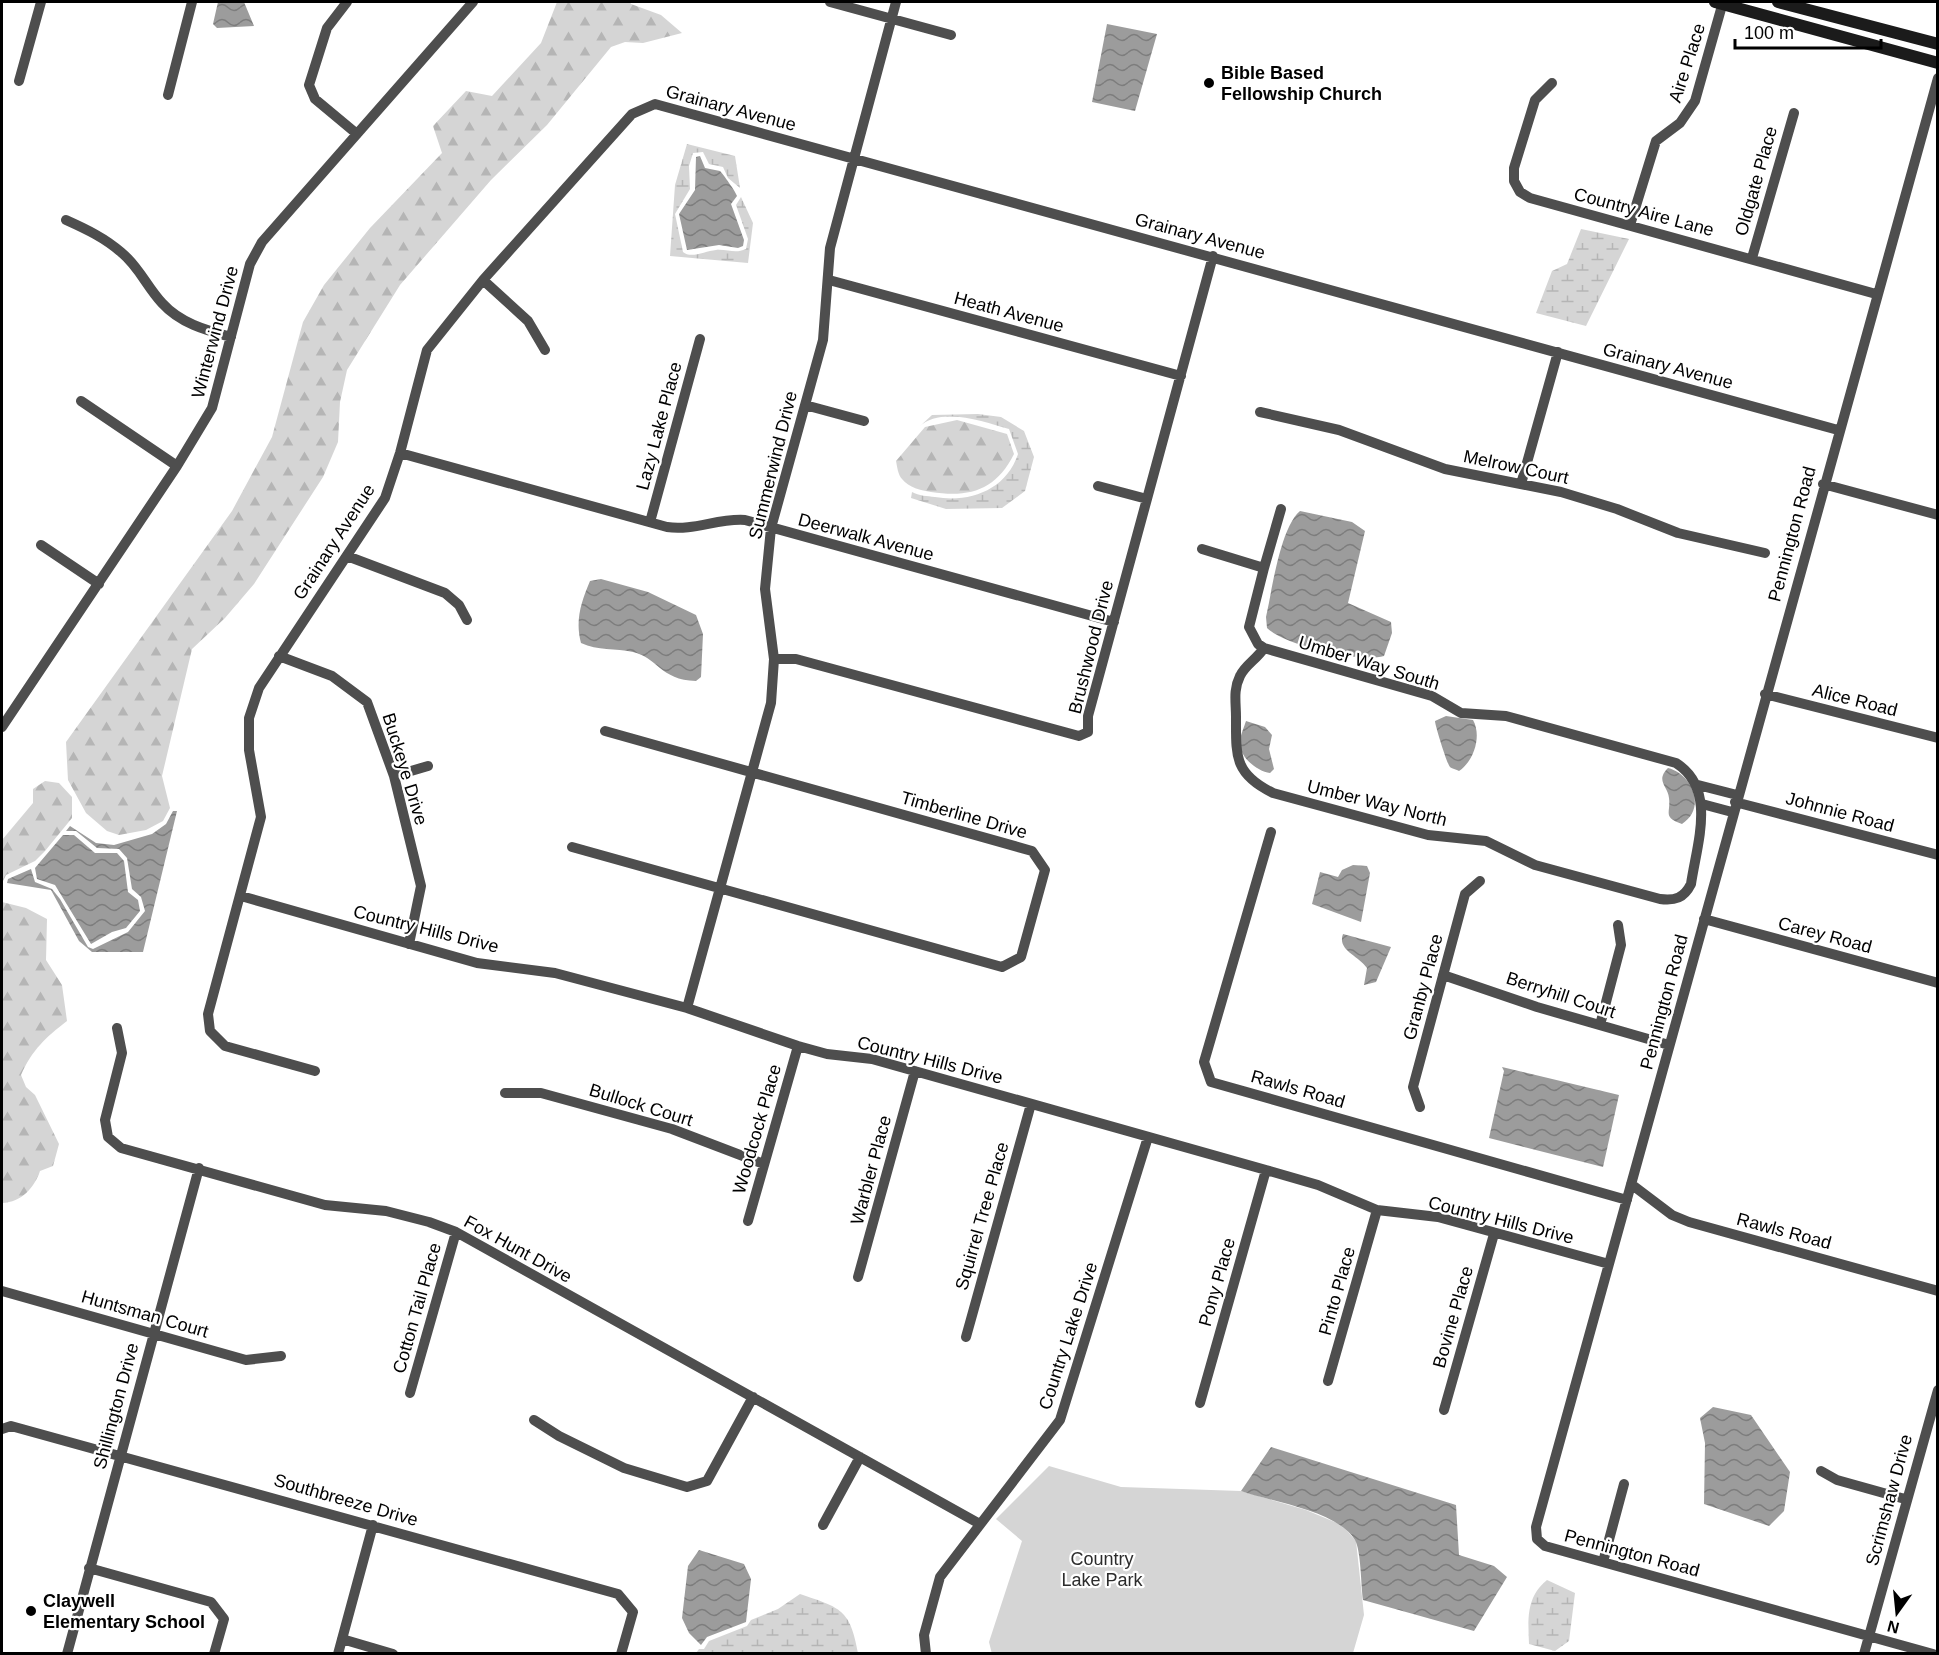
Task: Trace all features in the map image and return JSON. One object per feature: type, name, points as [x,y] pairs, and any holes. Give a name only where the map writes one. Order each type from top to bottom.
[{"type":"main road","points":[[1720,2],[1938,63]]},
{"type":"main road","points":[[1778,2],[1938,44]]},
{"type":"street","points":[[19,81],[41,2]]},
{"type":"street","points":[[168,94],[192,2]]},
{"type":"street","points":[[347,2],[327,28],[309,85],[315,99],[357,134]]},
{"type":"street","name":"Winterwind Drive","points":[[2,727],[177,466],[212,408],[250,264],[262,242],[473,2]]},
{"type":"street","points":[[830,2],[951,35]]},
{"type":"street","name":"Summerwind Drive","points":[[687,1008],[771,703],[774,659],[765,590],[771,528],[823,340],[830,248],[896,2]]},
{"type":"street","name":"Aire Place","points":[[1630,225],[1656,141],[1680,123],[1695,101],[1720,2]]},
{"type":"street","name":"Pennington Road","points":[[1933,1653],[1545,1546],[1537,1539],[1536,1527],[1823,484],[1938,78]]},
{"type":"street","name":"Country Aire Lane","points":[[1552,83],[1535,100],[1514,168],[1514,181],[1520,192],[1530,198],[1876,294]]},
{"type":"street","name":"Grainary Avenue","points":[[315,1071],[225,1046],[210,1031],[208,1014],[261,817],[249,750],[249,718],[259,688],[385,498],[400,453],[427,350],[483,280],[632,114],[655,104],[1838,430]]},
{"type":"street","name":"Oldgate Place","points":[[1752,258],[1786,134],[1794,113]]},
{"type":"street","points":[[66,220],[95,234],[122,253],[142,274],[161,302],[177,317],[198,328],[231,337]]},
{"type":"street","name":"Brushwood Drive","points":[[774,659],[796,658],[1079,736],[1088,732],[1088,716],[1213,256]]},
{"type":"street","points":[[483,280],[528,321],[545,350]]},
{"type":"street","name":"Heath Avenue","points":[[829,280],[1181,376]]},
{"type":"street","name":"Lazy Lake Place","points":[[650,522],[700,339]]},
{"type":"street","points":[[1521,484],[1558,352]]},
{"type":"street","points":[[81,401],[177,466]]},
{"type":"street","points":[[806,405],[864,421]]},
{"type":"street","name":"Melrow Court","points":[[1260,412],[1339,430],[1445,469],[1595,501],[1698,539],[1765,553]]},
{"type":"street","name":"Deerwalk Avenue","points":[[400,453],[685,530],[730,519],[771,528],[1114,622]]},
{"type":"street","points":[[1823,484],[1938,515]]},
{"type":"street","points":[[1098,486],[1147,499]]},
{"type":"street","points":[[1264,648],[1254,638],[1250,627],[1281,509]]},
{"type":"street","points":[[41,545],[99,584]]},
{"type":"street","points":[[1202,549],[1264,568]]},
{"type":"street","points":[[347,556],[445,593],[459,605],[467,620]]},
{"type":"street","name":"Umber Way South","points":[[1264,648],[1432,696],[1461,713],[1506,716],[1676,763],[1689,771],[1698,785]]},
{"type":"street","name":"Umber Way North","points":[[1264,648],[1241,673],[1236,685],[1234,742],[1236,754],[1250,778],[1274,793],[1428,835],[1486,841],[1535,865],[1670,900],[1680,898],[1692,884],[1702,804]]},
{"type":"street","name":"Buckeye Drive","points":[[279,657],[332,676],[367,702],[394,776],[421,886],[409,944]]},
{"type":"street","name":"Alice Road","points":[[1765,694],[1938,738]]},
{"type":"street","name":"Timberline Drive","points":[[572,847],[1002,967],[1021,957],[1045,870],[1032,851],[605,731]]},
{"type":"street","points":[[394,776],[428,766]]},
{"type":"street","points":[[1698,785],[1735,803]]},
{"type":"street","points":[[1698,785],[1702,804],[1735,803]]},
{"type":"street","name":"Johnnie Road","points":[[1735,803],[1938,855]]},
{"type":"street","name":"Rawls Road","points":[[1271,831],[1204,1062],[1211,1082],[1627,1200]]},
{"type":"street","name":"Granby Place","points":[[1420,1107],[1413,1087],[1465,894],[1480,881]]},
{"type":"street","name":"Country Hills Drive","points":[[241,896],[477,963],[555,973],[687,1008],[828,1054],[872,1059],[1318,1185],[1377,1210],[1438,1217],[1609,1264]]},
{"type":"street","name":"Carey Road","points":[[1704,919],[1938,983]]},
{"type":"street","points":[[1600,1025],[1621,945],[1618,925]]},
{"type":"street","name":"Berryhill Court","points":[[1443,975],[1669,1045]]},
{"type":"street","name":"Fox Hunt Drive","points":[[117,1028],[122,1053],[105,1120],[108,1137],[121,1148],[325,1205],[386,1211],[429,1222],[456,1232],[980,1524]]},
{"type":"street","name":"Woodcock Place","points":[[748,1221],[798,1046]]},
{"type":"street","name":"Warbler Place","points":[[858,1277],[915,1071]]},
{"type":"street","name":"Bullock Court","points":[[505,1094],[541,1093],[672,1129],[764,1164]]},
{"type":"street","name":"Squirrel Tree Place","points":[[966,1336],[1031,1104]]},
{"type":"street","name":"Country Lake Drive","points":[[926,1653],[924,1635],[940,1577],[1060,1420],[1148,1137]]},
{"type":"street","name":"Shillington Drive","points":[[67,1653],[198,1168]]},
{"type":"street","name":"Pony Place","points":[[1200,1403],[1266,1170]]},
{"type":"street","name":"Rawls Road","points":[[1631,1184],[1672,1215],[1689,1222],[1938,1291]]},
{"type":"street","name":"Pinto Place","points":[[1328,1381],[1377,1210]]},
{"type":"street","name":"Cotton Tail Place","points":[[410,1393],[456,1232]]},
{"type":"street","name":"Bovine Place","points":[[1444,1410],[1494,1234]]},
{"type":"street","name":"Huntsman Court","points":[[2,1291],[246,1360],[281,1356]]},
{"type":"street","name":"Scrimshaw Drive","points":[[1864,1653],[1905,1500],[1938,1390]]},
{"type":"street","points":[[534,1420],[559,1436],[624,1468],[687,1487],[707,1481],[753,1397]]},
{"type":"street","name":"Southbreeze Drive","points":[[2,1429],[10,1426],[121,1454],[618,1594],[633,1612],[621,1653]]},
{"type":"street","points":[[823,1526],[860,1457]]},
{"type":"street","points":[[1821,1471],[1837,1480],[1905,1500]]},
{"type":"street","points":[[1603,1562],[1624,1484]]},
{"type":"street","points":[[338,1653],[373,1525]]},
{"type":"street","points":[[89,1568],[211,1602],[224,1619],[214,1653]]},
{"type":"street","points":[[342,1639],[393,1653]]},
{"type":"green space","points":[[557,2],[630,2],[661,15],[682,33],[643,43],[625,42],[611,47],[547,125],[491,180],[400,285],[347,370],[340,402],[338,442],[323,477],[254,584],[225,618],[192,649],[162,776],[170,808],[163,821],[146,830],[119,835],[107,831],[86,813],[68,780],[66,742],[232,511],[272,437],[303,322],[324,285],[370,228],[442,153],[433,126],[466,91],[492,96],[541,43]]},
{"type":"green space","points":[[687,144],[735,156],[740,188],[728,178],[723,167],[709,164],[703,152],[693,153],[689,166],[690,189],[675,214],[683,252],[694,255],[716,250],[746,249],[748,239],[736,205],[741,197],[753,223],[748,263],[670,256],[675,185]]},
{"type":"green space","points":[[1581,229],[1629,239],[1586,326],[1536,313],[1552,271],[1567,264]]},
{"type":"green space","points":[[978,414],[1001,417],[1024,431],[1034,457],[1025,491],[1002,508],[946,509],[911,498],[912,492],[923,496],[948,498],[973,496],[996,485],[1005,477],[1018,454],[1009,429],[975,420],[951,417],[939,417],[919,427],[932,415]]},
{"type":"green space","points":[[957,420],[1007,434],[1014,454],[999,476],[980,489],[958,494],[931,492],[912,487],[905,482],[900,475],[896,461],[925,427]]},
{"type":"green space","points":[[45,781],[59,783],[72,797],[72,818],[35,861],[6,875],[2,883],[2,840],[33,803],[33,789]]},
{"type":"green space","points":[[2,902],[26,908],[47,919],[46,960],[62,985],[67,1021],[40,1045],[21,1075],[26,1087],[35,1095],[59,1144],[53,1166],[40,1171],[31,1188],[21,1197],[2,1203]]},
{"type":"green space","name":"Country Lake Park","points":[[1049,1466],[1121,1487],[1241,1491],[1306,1510],[1342,1525],[1356,1541],[1364,1615],[1353,1653],[992,1654],[989,1642],[1022,1541],[996,1519]]},
{"type":"green space","points":[[1547,1580],[1575,1593],[1569,1641],[1555,1651],[1529,1644],[1529,1617],[1532,1601]]},
{"type":"green space","points":[[800,1594],[825,1603],[841,1612],[851,1627],[858,1653],[696,1653],[699,1649],[704,1649],[709,1641],[747,1626],[751,1620],[778,1609]]},
{"type":"water","points":[[218,2],[244,2],[254,26],[217,28],[213,24]]},
{"type":"water","points":[[1107,24],[1157,34],[1135,111],[1092,102]]},
{"type":"water","points":[[700,156],[705,168],[720,171],[737,196],[731,204],[744,240],[743,246],[738,248],[719,245],[687,250],[679,214],[695,190],[696,157]]},
{"type":"water","points":[[1300,511],[1352,522],[1365,531],[1348,603],[1391,622],[1392,633],[1384,656],[1358,657],[1306,647],[1276,635],[1267,628],[1266,617],[1282,545],[1293,519]]},
{"type":"water","points":[[601,579],[648,592],[696,615],[703,634],[701,677],[696,681],[684,680],[674,677],[648,658],[633,652],[581,643],[579,619],[584,596],[590,581]]},
{"type":"water","points":[[1446,716],[1473,720],[1476,726],[1475,748],[1469,761],[1459,771],[1448,764],[1435,721]]},
{"type":"water","points":[[1246,721],[1265,727],[1272,735],[1269,749],[1274,769],[1270,773],[1254,766],[1242,752],[1240,740]]},
{"type":"water","points":[[1668,768],[1684,777],[1693,792],[1694,809],[1690,817],[1682,824],[1672,819],[1669,814],[1669,798],[1662,780]]},
{"type":"water","points":[[173,811],[177,811],[143,952],[92,952],[79,941],[51,890],[7,883],[8,879],[31,869],[35,882],[52,889],[88,947],[93,949],[128,932],[145,911],[141,897],[132,889],[127,858],[119,849],[97,848],[76,831],[66,831],[70,826],[96,843],[114,845],[152,834],[166,824]]},
{"type":"water","points":[[63,835],[74,835],[95,853],[117,853],[124,861],[128,892],[138,900],[140,911],[126,928],[112,932],[91,944],[55,885],[37,879],[35,868]]},
{"type":"water","points":[[1353,865],[1367,866],[1370,873],[1361,922],[1312,904],[1320,872],[1338,877],[1342,870]]},
{"type":"water","points":[[1343,934],[1391,947],[1376,982],[1364,985],[1367,968],[1343,944]]},
{"type":"water","points":[[1502,1067],[1619,1095],[1603,1167],[1489,1138],[1504,1071]]},
{"type":"water","points":[[1713,1407],[1751,1415],[1790,1472],[1784,1511],[1769,1526],[1704,1504],[1705,1443],[1700,1418]]},
{"type":"water","points":[[1271,1447],[1456,1505],[1459,1555],[1494,1566],[1507,1577],[1474,1631],[1363,1600],[1357,1545],[1346,1530],[1320,1515],[1241,1491]]},
{"type":"water","points":[[699,1550],[744,1564],[751,1579],[746,1622],[707,1637],[701,1645],[689,1633],[682,1618],[688,1566]]},
{"type":"place","name":"Bible Based Fellowship Church","points":[[1209,83]]},
{"type":"place","name":"Claywell Elementary School","points":[[31,1611]]}]
